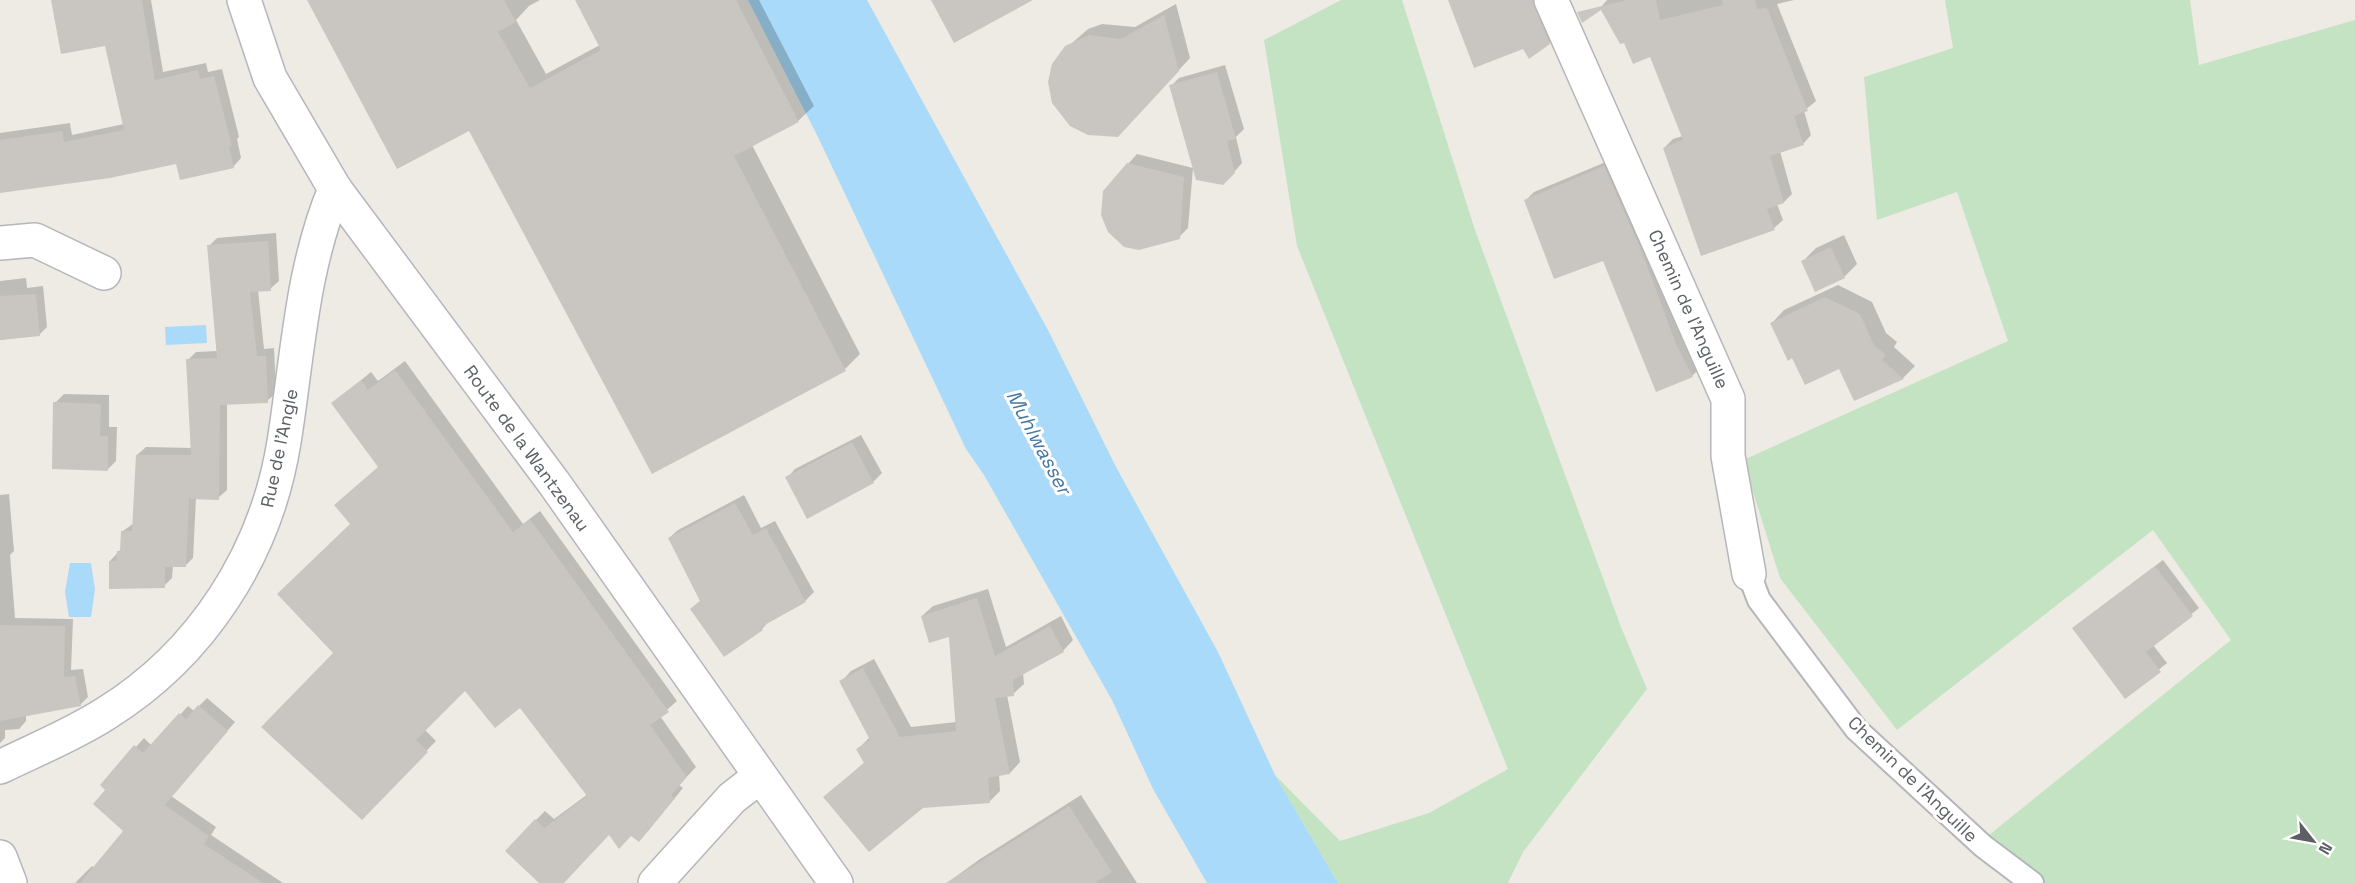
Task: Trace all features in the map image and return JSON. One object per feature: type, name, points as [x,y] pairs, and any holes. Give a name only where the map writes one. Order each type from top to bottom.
[{"type":"street","name":"Route de la Wantzenau","points":[[244,0],[270,78],[335,189],[554,483],[759,777],[836,883]]},
{"type":"street","name":"Chemin de l'Anguille","points":[[1551,0],[1600,105],[1728,399],[1728,456],[1749,574]]},
{"type":"street","name":"Rue de l'Angle","points":[[0,767],[106,714],[160,674],[199,635],[234,581],[271,501],[284,444],[309,265],[319,228],[335,189]]},
{"type":"street","points":[[0,243],[35,240],[104,273]]},
{"type":"street","points":[[655,883],[732,798],[759,777]]},
{"type":"street","points":[[0,857],[10,883]]},
{"type":"lane","name":"Chemin de l'Anguille","points":[[1749,574],[1759,600],[1856,729],[1983,846],[2032,883]]},
{"type":"green space","points":[[1341,0],[1402,0],[1475,230],[1621,627],[1647,689],[1523,852],[1508,883],[1338,883],[1275,775],[1340,841],[1429,813],[1508,769],[1297,246],[1264,40]]},
{"type":"green space","points":[[1945,0],[2190,0],[2199,65],[2355,20],[2355,883],[2034,883],[1984,839],[2231,640],[2153,530],[1897,730],[1780,578],[1743,460],[2008,341],[1957,192],[1877,220],[1864,77],[1953,48]]},
{"type":"water","name":"Muhlwasser","points":[[748,0],[867,0],[1049,332],[1116,467],[1218,652],[1275,775],[1338,883],[1207,883],[1153,789],[1112,700],[984,475],[966,449],[817,135]]},
{"type":"water","points":[[206,325],[207,343],[166,345],[165,327]]},
{"type":"water","points":[[70,563],[91,563],[95,589],[91,617],[69,617],[65,592]]},
{"type":"building","points":[[51,0],[142,0],[155,80],[198,70],[200,79],[214,76],[232,146],[229,147],[234,168],[180,180],[176,164],[110,178],[0,193],[0,140],[62,131],[64,142],[124,130],[105,46],[61,54]]},
{"type":"building","points":[[307,0],[504,0],[516,22],[498,32],[530,88],[601,50],[575,0],[736,0],[799,122],[734,156],[846,371],[652,474],[469,131],[397,169]]},
{"type":"building","points":[[931,0],[1033,0],[954,43]]},
{"type":"building","points":[[1448,0],[1532,0],[1550,44],[1529,59],[1523,49],[1474,68]]},
{"type":"building","points":[[1627,0],[1656,0],[1660,20],[1723,5],[1722,0],[1755,0],[1757,9],[1767,8],[1808,111],[1794,116],[1804,145],[1770,156],[1784,203],[1767,209],[1775,230],[1701,256],[1663,148],[1683,140],[1650,57],[1633,64],[1624,43],[1620,44],[1601,10],[1582,23],[1577,12]]},
{"type":"building","points":[[1164,15],[1179,71],[1118,137],[1088,135],[1070,126],[1052,103],[1048,82],[1052,64],[1065,46],[1089,35],[1121,39]]},
{"type":"building","points":[[1217,72],[1236,139],[1227,141],[1235,173],[1223,185],[1196,180],[1169,85]]},
{"type":"building","points":[[1127,163],[1184,177],[1180,239],[1139,250],[1124,247],[1108,232],[1101,215],[1103,191]]},
{"type":"building","points":[[1604,166],[1640,247],[1676,344],[1693,377],[1656,392],[1603,261],[1554,279],[1524,200]]},
{"type":"building","points":[[268,241],[271,291],[250,292],[257,356],[266,356],[268,403],[220,405],[219,500],[189,499],[186,567],[165,567],[165,588],[109,589],[109,561],[116,561],[117,551],[120,551],[121,531],[132,531],[136,455],[191,455],[186,359],[217,358],[207,245]]},
{"type":"building","points":[[1831,247],[1845,278],[1815,292],[1801,261]]},
{"type":"building","points":[[36,294],[40,336],[0,340],[0,296]]},
{"type":"building","points":[[1825,297],[1860,314],[1874,345],[1886,355],[1882,360],[1904,379],[1854,401],[1839,369],[1805,385],[1792,358],[1788,361],[1770,323]]},
{"type":"building","points":[[395,370],[513,532],[530,519],[669,712],[650,725],[687,777],[671,795],[675,798],[639,842],[631,836],[619,849],[609,835],[564,883],[539,883],[505,851],[535,819],[544,828],[587,796],[520,708],[495,728],[465,691],[416,740],[428,752],[362,820],[261,727],[333,653],[277,594],[350,524],[334,505],[378,467],[331,403],[361,380],[368,390]]},
{"type":"building","points":[[53,402],[101,404],[100,436],[108,436],[108,471],[52,469]]},
{"type":"building","points":[[852,442],[874,483],[807,519],[785,477]]},
{"type":"building","points":[[735,503],[753,535],[766,528],[806,602],[761,627],[763,630],[724,657],[690,609],[700,601],[668,538]]},
{"type":"building","points":[[2155,566],[2193,616],[2146,652],[2161,672],[2125,699],[2072,628]]},
{"type":"building","points":[[977,598],[995,656],[1050,626],[1064,652],[1013,680],[1014,696],[995,698],[1010,774],[988,778],[990,803],[923,808],[869,852],[823,797],[864,763],[856,749],[870,740],[839,681],[863,668],[900,737],[956,731],[949,637],[929,643],[921,616]]},
{"type":"building","points":[[0,625],[65,626],[64,677],[75,676],[81,706],[0,721]]},
{"type":"building","points":[[198,705],[228,731],[165,805],[209,836],[204,844],[263,883],[80,883],[123,831],[93,804],[105,790],[100,785],[134,745],[143,753],[179,713],[186,719]]},
{"type":"building","points":[[1069,806],[1112,872],[1094,883],[946,883]]}]
